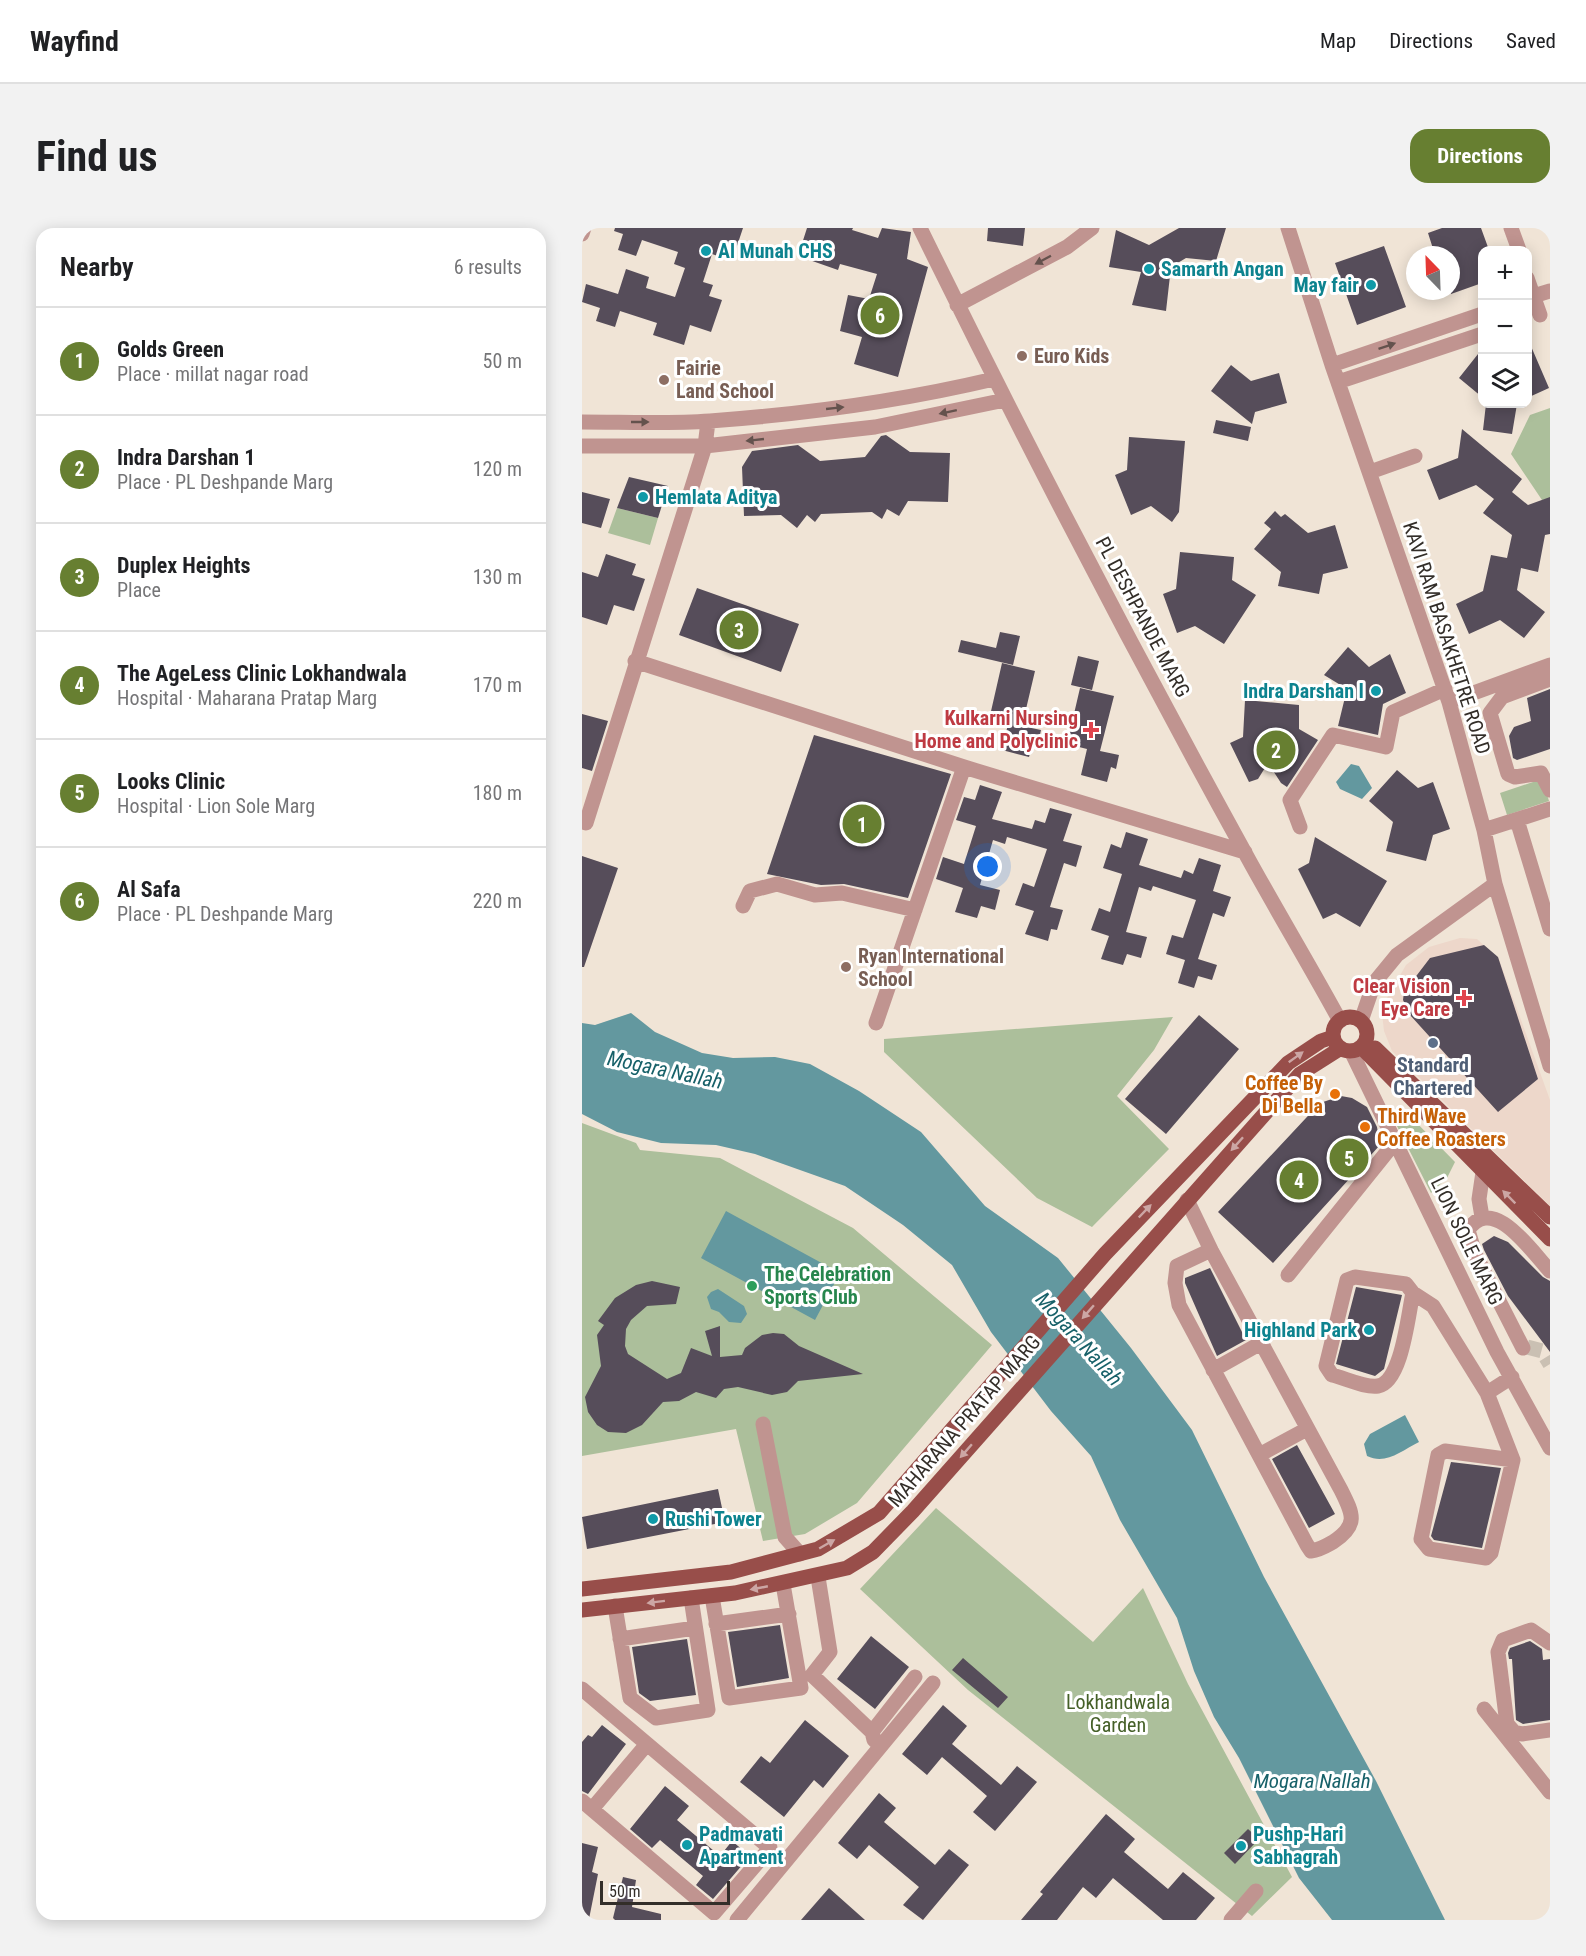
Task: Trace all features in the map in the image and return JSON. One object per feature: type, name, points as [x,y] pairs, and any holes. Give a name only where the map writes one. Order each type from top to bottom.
[{"type":"main road","points":[[1350,1044],[1367,1033],[1361,1021],[1347,1017],[1335,1026],[1350,1044],[1550,1239]]},
{"type":"main road","name":"MAHARANA PRATAP MARG","points":[[582,1589],[731,1572],[818,1549],[879,1513],[1105,1254],[1288,1063],[1321,1041],[1350,1044]]},
{"type":"main road","points":[[1350,1044],[1550,1217]]},
{"type":"main road","name":"MAHARANA PRATAP MARG","points":[[582,1610],[712,1596],[783,1584],[847,1568],[873,1552],[900,1526],[1300,1074],[1350,1044]]},
{"type":"main road","points":[[731,1572],[735,1593]]},
{"type":"street","points":[[582,234],[584,228]]},
{"type":"street","name":"PL DESHPANDE MARG","points":[[920,228],[1005,400],[1245,852],[1340,1020]]},
{"type":"street","points":[[957,305],[1067,247],[1092,228]]},
{"type":"street","name":"KAVI RAM BASAKHETRE ROAD","points":[[1288,228],[1332,365],[1447,695],[1484,830],[1495,884],[1550,1066]]},
{"type":"street","points":[[1511,228],[1518,246]]},
{"type":"street","points":[[1532,296],[1550,291]]},
{"type":"street","points":[[1532,300],[1539,315]]},
{"type":"street","points":[[1332,365],[1478,315]]},
{"type":"street","points":[[1338,382],[1478,335]]},
{"type":"street","points":[[582,422],[708,422],[857,406],[922,396],[994,379]]},
{"type":"street","points":[[582,446],[705,446],[875,426],[1005,400]]},
{"type":"street","points":[[582,821],[586,823],[705,446],[708,422]]},
{"type":"street","points":[[1370,472],[1415,456]]},
{"type":"street","points":[[635,662],[964,767],[1245,852]]},
{"type":"street","points":[[1300,827],[1290,800],[1333,735],[1386,747],[1393,712],[1550,665]]},
{"type":"street","points":[[1550,679],[1502,697],[1490,713],[1508,774],[1515,777],[1541,773],[1550,790]]},
{"type":"street","points":[[876,1023],[964,767]]},
{"type":"street","points":[[1484,830],[1550,809]]},
{"type":"street","points":[[1517,820],[1550,929]]},
{"type":"street","points":[[743,906],[750,891],[777,884],[815,895],[842,893],[915,910]]},
{"type":"street","points":[[1361,1021],[1374,983],[1397,955],[1495,884]]},
{"type":"street","name":"LION SOLE MARG","points":[[1350,1044],[1395,1142],[1502,1360],[1550,1448]]},
{"type":"street","points":[[1288,1275],[1395,1142]]},
{"type":"street","points":[[1482,1217],[1479,1199],[1483,1172]]},
{"type":"street","points":[[1187,1200],[1211,1250],[1346,1500],[1352,1523],[1347,1533],[1320,1550],[1311,1551],[1307,1545],[1179,1305],[1175,1283],[1177,1266],[1211,1250]]},
{"type":"street","points":[[1502,1360],[1525,1348],[1470,1240],[1468,1230],[1474,1221],[1482,1217],[1495,1217],[1508,1227],[1550,1271]]},
{"type":"street","points":[[1413,1293],[1397,1368],[1387,1383],[1376,1387],[1332,1375],[1326,1366],[1347,1280],[1355,1277],[1406,1284],[1413,1293],[1433,1306],[1487,1393],[1513,1460],[1491,1553],[1486,1558],[1429,1549],[1421,1539],[1438,1455],[1445,1451],[1513,1460]]},
{"type":"street","points":[[1214,1370],[1261,1343]]},
{"type":"street","points":[[1487,1393],[1512,1377]]},
{"type":"street","points":[[763,1424],[785,1537],[800,1554]]},
{"type":"street","points":[[1258,1455],[1307,1429]]},
{"type":"street","points":[[818,1576],[830,1652],[812,1675],[872,1732],[877,1750]]},
{"type":"street","points":[[712,1596],[729,1698],[801,1688],[783,1584]]},
{"type":"street","points":[[615,1606],[630,1698],[656,1718],[708,1710],[691,1598]]},
{"type":"street","points":[[716,1624],[789,1614]]},
{"type":"street","points":[[620,1639],[695,1628]]},
{"type":"street","points":[[1550,1643],[1531,1630],[1503,1640],[1498,1652],[1507,1724],[1514,1732],[1522,1734],[1550,1730]]},
{"type":"street","points":[[872,1732],[915,1677]]},
{"type":"street","points":[[737,1920],[933,1683]]},
{"type":"street","points":[[582,1689],[770,1848],[714,1913],[587,1805],[647,1744]]},
{"type":"street","points":[[1484,1709],[1550,1792]]},
{"type":"street","points":[[1231,1920],[1256,1891]]},
{"type":"shaded area","points":[[1460,938],[1477,939],[1499,959],[1550,1100],[1550,1206],[1392,1051],[1384,1031],[1382,1014],[1387,998],[1406,965],[1429,947]]},
{"type":"green space","points":[[1550,408],[1550,499],[1542,500],[1511,454],[1530,415]]},
{"type":"green space","points":[[617,508],[658,518],[650,545],[608,533]]},
{"type":"green space","points":[[1542,779],[1549,801],[1507,815],[1500,793]]},
{"type":"green space","points":[[1173,1017],[1154,1050],[1117,1096],[1169,1149],[1092,1227],[1037,1198],[884,1052],[884,1039]]},
{"type":"green space","points":[[1409,1115],[1455,1162],[1447,1178],[1431,1193],[1397,1126]]},
{"type":"green space","name":"The Celebration Sports Club","points":[[582,1123],[636,1143],[640,1150],[720,1158],[853,1228],[992,1345],[857,1503],[805,1534],[763,1541],[736,1429],[582,1456]]},
{"type":"green space","name":"Lokhandwala Garden","points":[[936,1508],[1093,1642],[1143,1588],[1188,1684],[1292,1877],[1252,1916],[968,1690],[860,1589]]},
{"type":"water","points":[[1351,764],[1359,766],[1372,788],[1362,799],[1340,789],[1336,782]]},
{"type":"water","name":"Mogara Nallah","points":[[631,1013],[655,1032],[702,1053],[733,1058],[775,1057],[810,1064],[859,1091],[921,1132],[985,1206],[1058,1258],[1131,1348],[1192,1430],[1264,1577],[1376,1781],[1445,1920],[1332,1920],[1299,1878],[1239,1758],[1214,1717],[1194,1671],[1177,1618],[1120,1520],[1091,1456],[1051,1411],[991,1332],[952,1265],[903,1225],[845,1186],[755,1154],[716,1145],[661,1143],[617,1132],[582,1114],[582,1023],[595,1025]]},
{"type":"water","points":[[726,1211],[840,1273],[815,1320],[701,1258]]},
{"type":"water","points":[[718,1289],[744,1306],[747,1314],[741,1323],[729,1322],[719,1312],[711,1309],[707,1297]]},
{"type":"water","points":[[1405,1415],[1419,1442],[1387,1458],[1367,1456],[1364,1444],[1370,1434]]},
{"type":"building","points":[[615,228],[743,228],[732,261],[712,254],[703,282],[713,285],[709,296],[722,300],[711,332],[690,325],[684,345],[653,335],[657,323],[620,311],[615,327],[596,321],[600,308],[582,302],[586,284],[618,294],[626,269],[649,277],[646,288],[675,297],[685,268],[674,264],[678,252],[642,240],[636,256],[618,250],[623,234],[614,231]]},
{"type":"building","points":[[807,228],[853,228],[852,230],[878,238],[882,228],[911,232],[907,259],[928,267],[898,377],[854,364],[862,337],[840,331],[848,295],[869,299],[877,274],[840,264],[838,270],[798,256]]},
{"type":"building","points":[[988,228],[1025,228],[1023,246],[987,241]]},
{"type":"building","name":"Samarth Angan","points":[[1179,228],[1226,228],[1216,261],[1186,258],[1171,267],[1166,311],[1132,305],[1141,272],[1109,267],[1116,230],[1149,245]]},
{"type":"building","points":[[1442,228],[1481,228],[1488,246],[1478,246],[1478,284],[1460,291],[1460,246],[1432,246],[1428,233]]},
{"type":"building","name":"May fair","points":[[1384,246],[1406,307],[1357,325],[1335,263]]},
{"type":"building","points":[[1532,349],[1549,388],[1532,396]]},
{"type":"building","points":[[1478,354],[1478,394],[1459,378]]},
{"type":"building","points":[[1231,365],[1251,381],[1279,373],[1287,403],[1255,412],[1252,424],[1211,391]]},
{"type":"building","points":[[1486,408],[1516,408],[1512,434],[1483,430]]},
{"type":"building","points":[[1216,420],[1251,427],[1248,441],[1213,433]]},
{"type":"building","points":[[1462,429],[1522,479],[1512,492],[1528,505],[1550,497],[1550,534],[1545,535],[1538,572],[1521,568],[1517,590],[1545,612],[1524,638],[1500,620],[1469,634],[1456,604],[1483,591],[1491,555],[1507,558],[1512,535],[1483,513],[1494,499],[1476,485],[1439,500],[1427,470],[1458,458]]},
{"type":"building","points":[[886,435],[910,452],[950,453],[948,502],[908,501],[899,516],[887,509],[882,519],[872,512],[821,514],[815,522],[807,515],[797,528],[781,515],[744,516],[742,467],[752,451],[798,445],[820,461],[865,457],[881,436]]},
{"type":"building","points":[[1129,437],[1185,441],[1179,512],[1172,522],[1151,506],[1131,515],[1115,475],[1127,470]]},
{"type":"building","name":"Hemlata Aditya","points":[[629,477],[668,486],[658,518],[617,508]]},
{"type":"building","points":[[582,492],[610,499],[601,528],[582,523]]},
{"type":"building","points":[[1275,511],[1281,517],[1285,514],[1308,533],[1335,525],[1348,568],[1323,574],[1319,594],[1278,586],[1281,572],[1254,549],[1271,529],[1264,523]]},
{"type":"building","points":[[1180,552],[1234,557],[1232,580],[1256,595],[1224,644],[1195,626],[1177,633],[1163,594],[1176,589]]},
{"type":"building","points":[[606,554],[636,564],[632,575],[645,579],[634,611],[614,605],[607,625],[582,617],[582,572],[598,577]]},
{"type":"building","points":[[697,588],[799,624],[781,672],[679,635]]},
{"type":"building","points":[[1000,632],[1020,636],[1013,665],[958,652],[961,640],[996,648]]},
{"type":"building","name":"Indra Darshan I","points":[[1348,647],[1369,667],[1390,654],[1406,693],[1383,704],[1378,735],[1338,726],[1347,689],[1324,675]]},
{"type":"building","points":[[1078,656],[1099,661],[1092,690],[1071,685]]},
{"type":"building","points":[[1002,663],[1035,671],[1022,726],[1041,730],[1038,744],[1033,743],[1029,757],[1002,750],[1008,724],[989,720]]},
{"type":"building","points":[[1080,688],[1114,696],[1100,751],[1119,755],[1116,769],[1111,767],[1107,782],[1081,775],[1087,749],[1067,744]]},
{"type":"building","points":[[1550,689],[1550,749],[1517,760],[1513,758],[1509,736],[1514,727],[1531,721],[1527,698]]},
{"type":"building","points":[[1245,700],[1299,705],[1299,729],[1318,740],[1287,787],[1281,783],[1268,763],[1258,779],[1249,782],[1230,743],[1243,737]]},
{"type":"building","points":[[582,714],[608,721],[592,771],[582,768]]},
{"type":"building","points":[[814,735],[951,774],[908,898],[844,884],[821,885],[767,874]]},
{"type":"building","points":[[1397,770],[1418,788],[1433,782],[1450,829],[1433,835],[1426,861],[1386,851],[1393,822],[1369,801]]},
{"type":"building","points":[[980,785],[1002,792],[992,819],[1032,829],[1035,820],[1045,823],[1050,808],[1072,814],[1063,841],[1082,846],[1076,867],[1064,863],[1050,907],[1063,910],[1057,930],[1051,929],[1048,941],[1025,934],[1034,911],[1015,905],[1023,883],[1034,887],[1047,849],[1007,837],[1005,844],[993,840],[980,885],[1000,890],[995,910],[981,906],[977,918],[955,912],[963,888],[936,879],[943,857],[964,864],[976,826],[956,820],[964,797],[975,800]]},
{"type":"building","points":[[1126,832],[1148,839],[1139,865],[1181,878],[1184,870],[1193,874],[1199,858],[1221,865],[1213,891],[1231,897],[1224,917],[1213,913],[1198,959],[1217,965],[1212,980],[1198,976],[1194,988],[1178,983],[1185,960],[1166,954],[1172,935],[1183,938],[1196,900],[1153,886],[1151,891],[1139,887],[1126,932],[1147,937],[1141,958],[1127,954],[1123,965],[1101,959],[1109,936],[1091,930],[1099,908],[1110,912],[1122,874],[1103,868],[1111,844],[1121,848]]},
{"type":"building","points":[[1315,837],[1387,881],[1360,927],[1336,913],[1323,919],[1298,869],[1309,863]]},
{"type":"building","points":[[582,856],[618,868],[584,967],[582,967]]},
{"type":"building","points":[[1484,945],[1498,957],[1538,1079],[1498,1112],[1410,1015],[1403,1000],[1404,992],[1430,958]]},
{"type":"building","points":[[1199,1015],[1239,1049],[1166,1134],[1125,1099]]},
{"type":"building","points":[[1341,1096],[1352,1098],[1367,1107],[1377,1127],[1380,1145],[1273,1263],[1218,1212],[1320,1103]]},
{"type":"building","points":[[1494,1236],[1508,1242],[1543,1277],[1550,1281],[1550,1352],[1508,1296],[1484,1250],[1482,1244]]},
{"type":"building","points":[[1210,1268],[1246,1340],[1217,1356],[1185,1283],[1185,1278]]},
{"type":"building","points":[[652,1281],[680,1287],[676,1304],[647,1306],[631,1320],[626,1329],[625,1346],[628,1354],[667,1379],[681,1373],[691,1348],[712,1356],[705,1331],[720,1326],[720,1357],[742,1355],[745,1348],[762,1335],[784,1334],[799,1346],[863,1374],[798,1381],[787,1392],[772,1395],[738,1387],[724,1389],[716,1398],[696,1392],[679,1401],[663,1402],[642,1425],[626,1433],[608,1432],[597,1425],[588,1412],[585,1397],[601,1366],[597,1335],[604,1325],[598,1321],[615,1298],[636,1285]]},
{"type":"building","name":"Highland Park","points":[[1356,1287],[1402,1295],[1384,1369],[1375,1376],[1336,1364]]},
{"type":"building","points":[[1297,1445],[1335,1514],[1309,1528],[1272,1459]]},
{"type":"building","points":[[1451,1462],[1501,1468],[1482,1548],[1434,1540],[1431,1536]]},
{"type":"building","name":"Rushi Tower","points":[[718,1489],[725,1522],[587,1549],[582,1517]]},
{"type":"building","points":[[780,1625],[789,1678],[737,1687],[728,1632]]},
{"type":"building","points":[[871,1636],[909,1667],[875,1709],[837,1679]]},
{"type":"building","points":[[687,1639],[696,1695],[650,1701],[639,1693],[632,1647]]},
{"type":"building","points":[[1530,1641],[1542,1649],[1543,1660],[1550,1659],[1550,1720],[1523,1724],[1516,1720],[1512,1659],[1509,1659],[1508,1653],[1510,1648]]},
{"type":"building","points":[[963,1658],[1008,1697],[998,1708],[952,1670]]},
{"type":"building","points":[[943,1705],[967,1726],[952,1744],[1001,1785],[1017,1766],[1037,1782],[995,1831],[973,1812],[987,1796],[942,1757],[927,1775],[902,1754]]},
{"type":"building","points":[[805,1720],[849,1756],[823,1788],[814,1780],[784,1817],[740,1782],[761,1756],[770,1763]]},
{"type":"building","points":[[602,1725],[626,1744],[588,1794],[582,1791],[582,1742],[588,1735],[592,1737]]},
{"type":"building","name":"Padmavati Apartment","points":[[665,1786],[689,1806],[677,1820],[720,1856],[732,1841],[750,1856],[713,1899],[696,1885],[703,1876],[660,1840],[652,1848],[630,1829]]},
{"type":"building","points":[[879,1793],[896,1808],[884,1822],[935,1865],[949,1849],[969,1865],[923,1920],[903,1905],[919,1887],[869,1845],[857,1859],[838,1843]]},
{"type":"building","points":[[1106,1814],[1135,1839],[1124,1852],[1168,1889],[1183,1872],[1215,1898],[1196,1920],[1163,1920],[1113,1878],[1096,1898],[1083,1887],[1057,1920],[1021,1920],[1043,1894],[1040,1892]]},
{"type":"building","name":"Pushp-Hari Sabhagrah","points":[[1248,1829],[1259,1839],[1235,1864],[1224,1853]]},
{"type":"building","points":[[582,1843],[598,1847],[592,1872],[598,1874],[589,1919],[582,1918]]},
{"type":"building","points":[[623,1877],[636,1880],[632,1907],[661,1914],[661,1920],[615,1920],[613,1918]]},
{"type":"building","points":[[829,1888],[865,1920],[801,1920]]},
{"type":"tunnel","points":[[1527,1347],[1542,1351],[1550,1364]]},
{"type":"place","name":"Al Munah CHS","points":[[706,251]]},
{"type":"place","name":"Samarth Angan","points":[[1149,269]]},
{"type":"place","name":"May fair","points":[[1371,285]]},
{"type":"place","name":"Al Safa","points":[[880,315]]},
{"type":"place","name":"Euro Kids","points":[[1022,356]]},
{"type":"place","name":"Fairie Land School","points":[[664,380]]},
{"type":"place","name":"Hemlata Aditya","points":[[643,497]]},
{"type":"place","name":"Duplex Heights","points":[[739,630]]},
{"type":"place","name":"Indra Darshan I","points":[[1376,691]]},
{"type":"place","name":"Kulkarni Nursing Home and Polyclinic","points":[[1091,730]]},
{"type":"place","name":"Indra Darshan 1","points":[[1276,750]]},
{"type":"place","name":"Golds Green","points":[[862,824]]},
{"type":"place","name":"Ryan International School","points":[[846,967]]},
{"type":"place","name":"Clear Vision Eye Care","points":[[1464,998]]},
{"type":"place","name":"Standard Chartered","points":[[1433,1043]]},
{"type":"place","name":"Coffee By Di Bella","points":[[1335,1094]]},
{"type":"place","name":"Third Wave Coffee Roasters","points":[[1365,1127]]},
{"type":"place","name":"Looks Clinic","points":[[1349,1158]]},
{"type":"place","name":"The AgeLess Clinic Lokhandwala","points":[[1299,1180]]},
{"type":"place","name":"The Celebration Sports Club","points":[[752,1286]]},
{"type":"place","name":"Highland Park","points":[[1369,1330]]},
{"type":"place","name":"Rushi Tower","points":[[653,1519]]},
{"type":"place","name":"Padmavati Apartment","points":[[687,1845]]},
{"type":"place","name":"Pushp-Hari Sabhagrah","points":[[1241,1846]]}]
